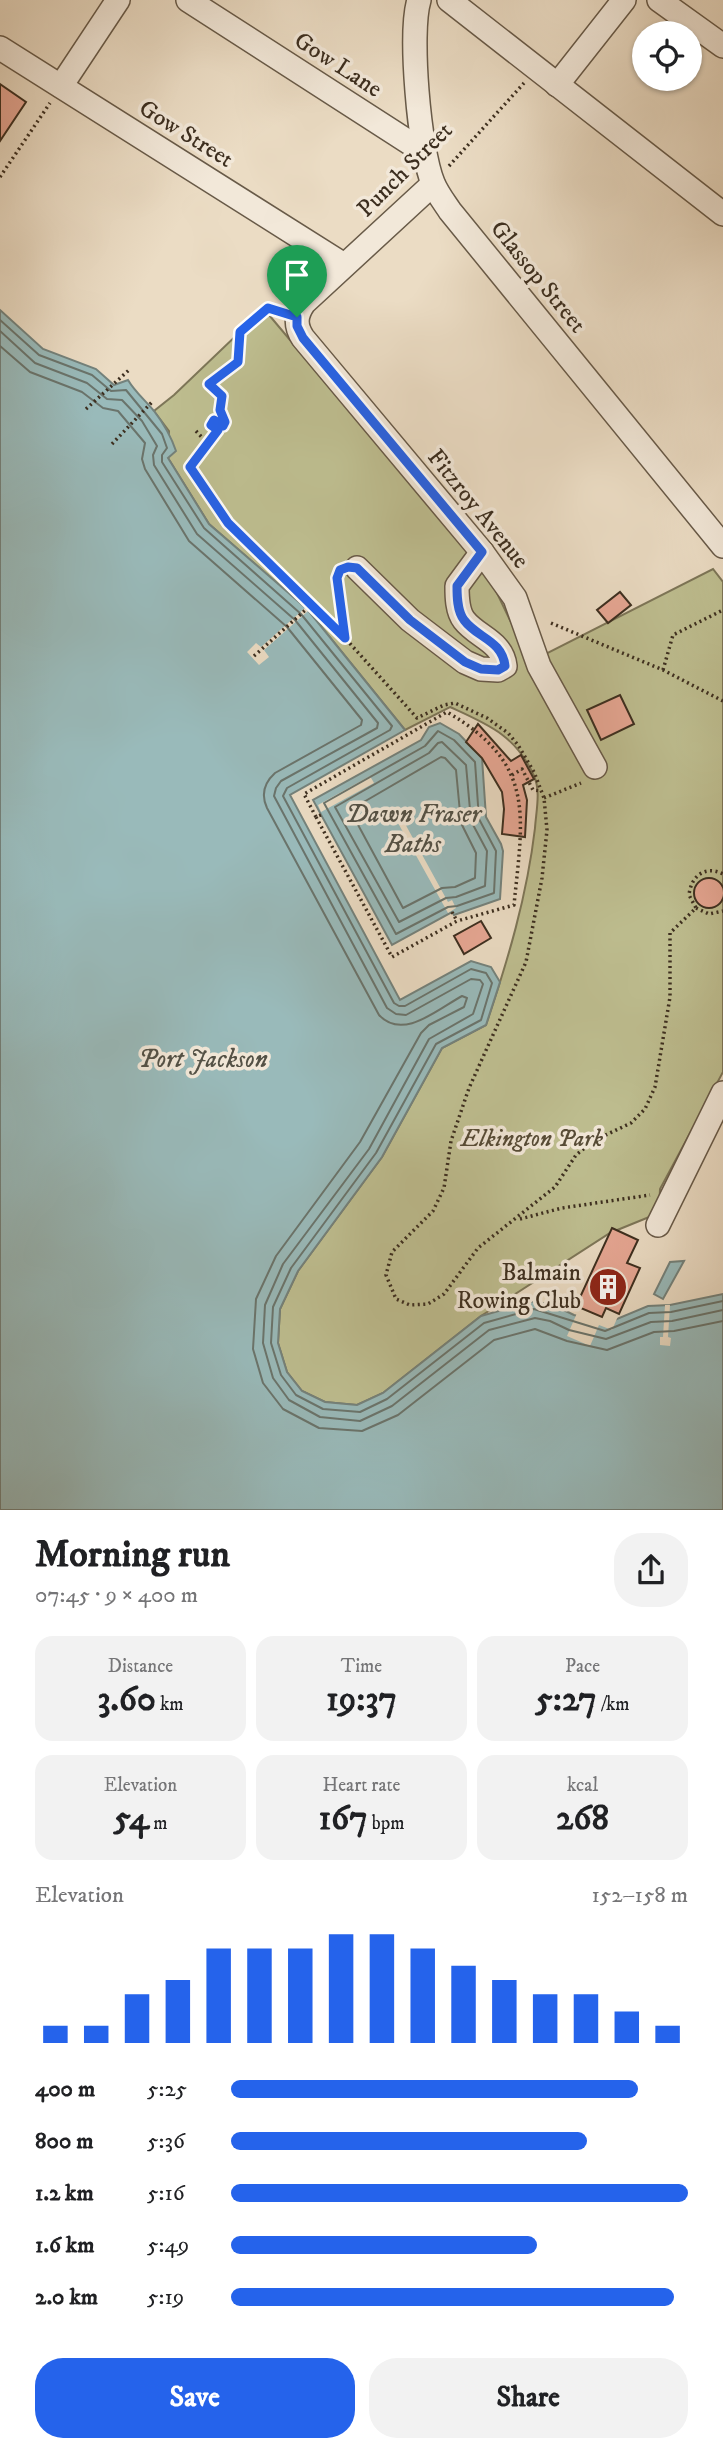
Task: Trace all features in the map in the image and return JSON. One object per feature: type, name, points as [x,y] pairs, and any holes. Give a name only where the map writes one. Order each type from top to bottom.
[{"type":"street","points":[[61,86],[118,0]]},
{"type":"street","name":"Gow Lane","points":[[188,0],[424,152]]},
{"type":"street","name":"Glassop Street","points":[[419,0],[414,24],[424,152],[433,184],[450,211],[723,546]]},
{"type":"street","points":[[449,0],[723,214]]},
{"type":"street","points":[[558,85],[624,0]]},
{"type":"street","points":[[659,0],[723,46]]},
{"type":"street","name":"Gow Street","points":[[0,48],[344,265]]},
{"type":"street","name":"Punch Street","points":[[300,310],[344,265],[433,184]]},
{"type":"street","name":"Fitzroy Avenue","points":[[300,310],[297,326],[303,338],[482,552],[515,598],[540,666],[589,775]]},
{"type":"street","points":[[357,568],[410,620],[465,662],[481,669],[498,670],[505,666],[504,658],[495,644],[463,619],[458,601],[457,586],[482,552]]},
{"type":"street","points":[[658,1225],[721,1101]]},
{"type":"path","name":"Punch Street","points":[[433,184],[537,68]]},
{"type":"path","points":[[0,177],[61,86]]},
{"type":"path","points":[[300,310],[268,308],[240,332],[238,362],[209,384],[222,396],[220,410],[225,422],[223,426],[214,420],[211,425],[218,430],[190,467],[228,523],[345,638],[418,718],[444,705],[455,703],[487,718],[508,733],[527,759],[544,799],[547,830],[545,852],[526,962],[469,1088],[451,1141],[444,1188],[433,1211],[392,1252],[386,1275],[396,1299],[410,1305],[428,1304],[444,1294],[478,1248],[555,1187],[576,1155],[593,1141],[631,1123],[645,1109],[654,1087],[670,998],[670,933],[696,908]]},
{"type":"path","points":[[86,409],[129,370]]},
{"type":"path","points":[[112,443],[152,402]]},
{"type":"path","points":[[196,431],[208,444]]},
{"type":"path","points":[[345,638],[337,578],[340,570],[357,568]]},
{"type":"path","points":[[254,656],[311,605]]},
{"type":"path","points":[[663,670],[673,635],[723,610]]},
{"type":"path","points":[[551,624],[663,670],[723,701]]},
{"type":"path","points":[[447,712],[473,728],[498,753],[512,775],[516,781],[521,806],[514,905],[457,921],[392,957],[304,794],[447,712]]},
{"type":"path","points":[[512,775],[522,769],[533,790],[541,791]]},
{"type":"path","points":[[544,799],[589,775]]},
{"type":"path","points":[[723,874],[712,870],[705,871],[693,880],[689,895],[696,908],[709,914],[723,911]]},
{"type":"path","points":[[452,912],[457,921]]},
{"type":"path","points":[[516,1220],[562,1208],[673,1192]]},
{"type":"green space","name":"Elkington Park","points":[[264,309],[480,566],[496,591],[530,662],[713,569],[723,582],[723,1072],[660,1189],[659,1213],[610,1233],[481,1316],[383,1393],[357,1405],[325,1402],[302,1391],[287,1372],[278,1343],[280,1309],[298,1271],[382,1157],[442,1048],[486,1025],[522,903],[532,853],[537,788],[527,762],[509,741],[488,725],[450,707],[405,730],[307,609],[209,524],[168,458],[169,431],[154,411]]},
{"type":"water","name":"Port Jackson","points":[[0,310],[43,349],[96,369],[114,385],[128,380],[167,430],[176,451],[168,458],[209,524],[307,609],[405,730],[290,795],[400,1000],[471,961],[491,967],[500,982],[486,1025],[442,1048],[382,1157],[298,1271],[280,1309],[278,1343],[287,1372],[302,1391],[325,1402],[357,1405],[383,1393],[481,1316],[534,1301],[605,1324],[648,1306],[670,1305],[723,1294],[723,1510],[0,1510]]},
{"type":"water","name":"Dawn Fraser Baths","points":[[440,723],[459,734],[482,758],[486,817],[503,851],[500,899],[454,915],[452,912],[392,945],[313,800],[421,740],[429,727]]},
{"type":"water","points":[[684,1261],[663,1299],[654,1294],[670,1262]]},
{"type":"pier","points":[[305,608],[308,611],[264,650],[269,657],[259,665],[247,652],[256,643],[261,647]]},
{"type":"pier","points":[[370,776],[374,783],[321,812],[318,805]]},
{"type":"pier","points":[[402,810],[407,817],[403,820],[448,902],[452,900],[456,908],[448,913],[393,814]]},
{"type":"pier","points":[[665,1305],[670,1305],[670,1346],[660,1345]]},
{"type":"pier","points":[[577,1313],[604,1320],[619,1314],[612,1330],[599,1325],[590,1346],[567,1336]]},
{"type":"building","points":[[0,84],[26,102],[0,141]]},
{"type":"building","points":[[620,592],[631,605],[608,623],[597,610]]},
{"type":"building","points":[[620,695],[634,724],[601,740],[587,710]]},
{"type":"building","points":[[478,724],[511,761],[521,755],[534,779],[523,785],[527,800],[525,837],[502,834],[502,792],[482,758],[466,742]]},
{"type":"building","points":[[709,878],[715,879],[723,887],[723,899],[715,907],[709,908],[703,907],[695,899],[694,893],[695,887],[703,879]]},
{"type":"building","points":[[481,921],[491,938],[464,954],[454,936]]},
{"type":"building","name":"Balmain Rowing Club","points":[[612,1228],[638,1240],[627,1263],[640,1268],[619,1314],[606,1308],[602,1317],[576,1306]]},
{"type":"place","name":"Balmain Rowing Club","points":[[608,1287]]},
{"type":"route","points":[[268,308],[297,317],[297,326],[303,338],[482,552],[457,586],[458,601],[463,619],[495,644],[504,658],[505,666],[498,670],[481,669],[465,662],[410,620],[357,568],[348,567],[340,570],[337,578],[345,638],[228,523],[190,467],[218,430],[211,425],[214,420],[223,426],[225,422],[220,410],[222,396],[209,384],[238,362],[240,332],[268,308]]}]
